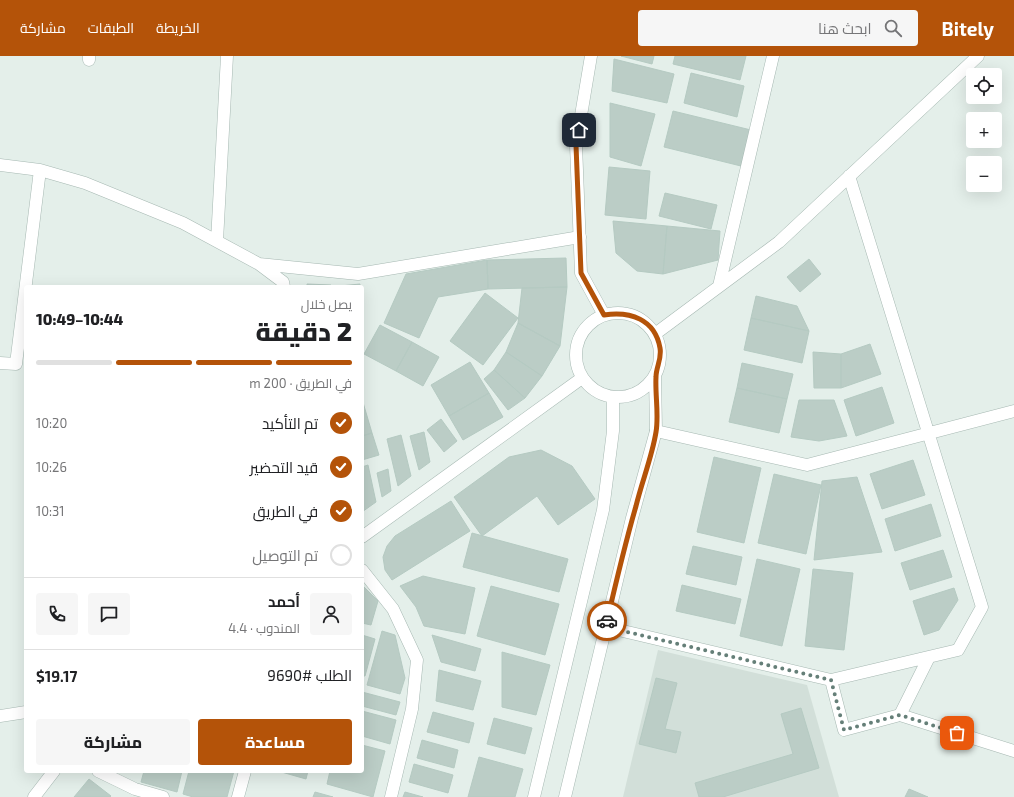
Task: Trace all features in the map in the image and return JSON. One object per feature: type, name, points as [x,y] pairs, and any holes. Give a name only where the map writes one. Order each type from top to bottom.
[{"type":"street","points":[[217,241],[227,56]]},
{"type":"street","points":[[591,56],[576,145],[581,273],[604,315]]},
{"type":"street","points":[[719,286],[773,56]]},
{"type":"street","points":[[655,334],[779,242],[978,56]]},
{"type":"street","points":[[0,166],[40,170],[86,183],[183,222],[259,264],[282,282],[283,285]]},
{"type":"street","points":[[26,285],[40,170]]},
{"type":"street","points":[[606,627],[831,680],[958,650],[982,607],[849,176]]},
{"type":"street","points":[[259,264],[358,274],[580,237]]},
{"type":"street","points":[[0,364],[16,364],[24,299]]},
{"type":"street","points":[[565,797],[632,518],[656,431],[656,375],[660,362],[660,348],[655,334],[646,323],[633,315],[619,312],[604,315],[588,325],[578,341],[575,354],[577,366],[582,378],[595,391],[613,397],[630,396],[644,388],[656,375]]},
{"type":"street","points":[[364,536],[582,378]]},
{"type":"street","points":[[534,797],[603,510],[613,431],[613,397]]},
{"type":"street","points":[[656,431],[807,465],[1014,411]]},
{"type":"street","points":[[364,573],[393,609],[417,660],[412,709],[391,797]]},
{"type":"street","points":[[900,715],[929,657]]},
{"type":"street","points":[[831,680],[844,730],[900,715],[1014,751]]},
{"type":"street","points":[[0,716],[24,712]]},
{"type":"street","points":[[34,797],[52,773]]},
{"type":"street","points":[[102,773],[135,789],[163,797]]},
{"type":"street","points":[[238,797],[244,773]]},
{"type":"shaded area","points":[[658,650],[807,685],[839,797],[623,797]]},
{"type":"building","points":[[621,56],[654,56],[652,64]]},
{"type":"building","points":[[675,56],[746,56],[740,80],[673,64]]},
{"type":"building","points":[[614,59],[674,74],[667,103],[612,91]]},
{"type":"building","points":[[691,73],[744,86],[737,117],[684,103]]},
{"type":"building","points":[[610,103],[655,114],[641,166],[610,157]]},
{"type":"building","points":[[673,111],[751,130],[741,166],[664,147]]},
{"type":"building","points":[[609,167],[650,171],[646,219],[605,215]]},
{"type":"building","points":[[665,193],[717,205],[711,229],[659,216]]},
{"type":"building","points":[[613,221],[667,226],[663,274],[637,271],[616,253]]},
{"type":"building","points":[[667,226],[720,231],[718,260],[663,274]]},
{"type":"building","points":[[566,258],[567,287],[488,289],[487,260]]},
{"type":"building","points":[[809,259],[821,274],[800,292],[787,277]]},
{"type":"building","points":[[487,260],[488,289],[438,297],[419,338],[384,323],[406,274]]},
{"type":"building","points":[[307,284],[331,285],[307,285]]},
{"type":"building","points":[[567,287],[560,346],[518,323],[522,288]]},
{"type":"building","points":[[485,293],[518,318],[483,365],[450,341]]},
{"type":"building","points":[[756,296],[797,306],[809,331],[751,318]]},
{"type":"building","points":[[751,318],[809,331],[802,363],[744,350]]},
{"type":"building","points":[[518,323],[560,346],[542,376],[506,352]]},
{"type":"building","points":[[380,325],[412,342],[396,371],[364,354]]},
{"type":"building","points":[[412,342],[439,357],[423,386],[396,371]]},
{"type":"building","points":[[870,344],[881,374],[841,388],[841,354]]},
{"type":"building","points":[[506,352],[542,376],[525,398],[494,370]]},
{"type":"building","points":[[813,352],[841,354],[841,388],[814,388]]},
{"type":"building","points":[[470,362],[489,393],[449,416],[431,385]]},
{"type":"building","points":[[742,363],[793,374],[787,399],[737,388]]},
{"type":"building","points":[[494,370],[525,398],[508,410],[484,379]]},
{"type":"building","points":[[882,387],[894,423],[856,436],[844,400]]},
{"type":"building","points":[[737,388],[787,399],[779,433],[729,422]]},
{"type":"building","points":[[489,393],[503,417],[463,440],[449,416]]},
{"type":"building","points":[[799,400],[834,400],[847,436],[819,441],[791,437]]},
{"type":"building","points":[[364,406],[372,433],[364,435]]},
{"type":"building","points":[[441,419],[457,441],[444,452],[427,430]]},
{"type":"building","points":[[424,432],[430,462],[419,470],[410,436]]},
{"type":"building","points":[[372,433],[379,455],[364,459],[364,435]]},
{"type":"building","points":[[401,435],[411,476],[398,486],[387,439]]},
{"type":"building","points":[[541,450],[572,466],[595,499],[558,525],[537,496],[482,536],[454,497],[509,457]]},
{"type":"building","points":[[714,457],[761,468],[744,543],[697,532]]},
{"type":"building","points":[[913,460],[925,495],[882,509],[870,474]]},
{"type":"building","points":[[368,465],[376,502],[364,511],[364,466]]},
{"type":"building","points":[[388,469],[391,491],[382,497],[377,473]]},
{"type":"building","points":[[774,474],[821,485],[806,554],[758,543]]},
{"type":"building","points":[[857,477],[882,552],[814,560],[822,481]]},
{"type":"building","points":[[451,501],[470,531],[392,580],[385,570],[383,557],[387,546],[395,536]]},
{"type":"building","points":[[931,504],[941,536],[895,551],[885,519]]},
{"type":"building","points":[[472,533],[568,559],[559,592],[463,567]]},
{"type":"building","points":[[693,546],[742,557],[736,585],[686,574]]},
{"type":"building","points":[[943,550],[952,577],[910,590],[901,563]]},
{"type":"building","points":[[757,559],[800,569],[782,646],[740,636]]},
{"type":"building","points":[[813,569],[853,573],[844,650],[805,646]]},
{"type":"building","points":[[423,576],[475,588],[465,634],[424,626],[416,607],[400,586]]},
{"type":"building","points":[[682,585],[741,599],[735,624],[676,611]]},
{"type":"building","points":[[491,586],[559,604],[545,655],[477,636]]},
{"type":"building","points":[[364,587],[378,601],[371,625],[364,623]]},
{"type":"building","points":[[954,588],[958,600],[939,630],[924,635],[913,601]]},
{"type":"building","points":[[382,631],[395,635],[405,678],[400,694],[367,685]]},
{"type":"building","points":[[432,635],[481,649],[475,671],[441,662]]},
{"type":"building","points":[[364,636],[375,639],[364,676]]},
{"type":"building","points":[[502,652],[550,665],[536,715],[502,707]]},
{"type":"building","points":[[439,670],[481,681],[473,710],[436,701]]},
{"type":"building","points":[[656,678],[677,683],[665,729],[681,732],[676,753],[639,744]]},
{"type":"building","points":[[364,693],[400,702],[396,715],[364,707]]},
{"type":"building","points":[[801,708],[819,768],[723,797],[699,797],[695,783],[793,754],[781,714]]},
{"type":"building","points":[[364,712],[396,720],[390,744],[364,737]]},
{"type":"building","points":[[433,712],[474,723],[469,743],[427,732]]},
{"type":"building","points":[[494,718],[532,728],[525,754],[487,744]]},
{"type":"building","points":[[422,740],[458,750],[454,768],[417,758]]},
{"type":"building","points":[[364,746],[385,751],[373,797],[327,784],[330,773],[364,773]]},
{"type":"building","points":[[479,757],[523,769],[515,797],[468,797]]},
{"type":"building","points":[[414,764],[453,775],[448,793],[409,782]]},
{"type":"building","points":[[143,773],[182,773],[177,792],[141,782]]},
{"type":"building","points":[[188,773],[233,773],[227,797],[193,797],[183,794]]},
{"type":"building","points":[[285,773],[308,773],[306,779]]},
{"type":"building","points":[[89,779],[111,796],[74,797]]},
{"type":"building","points":[[909,789],[928,797],[905,797]]},
{"type":"building","points":[[315,792],[333,797],[313,797]]},
{"type":"building","points":[[405,792],[423,797],[403,797]]},
{"type":"way so far","points":[[607,621],[606,627],[831,680],[844,730],[900,715],[957,733]]},
{"type":"route","points":[[579,130],[576,145],[581,273],[604,315],[619,312],[633,315],[646,323],[655,334],[660,348],[660,362],[656,375],[656,431],[632,518],[607,621]]}]
